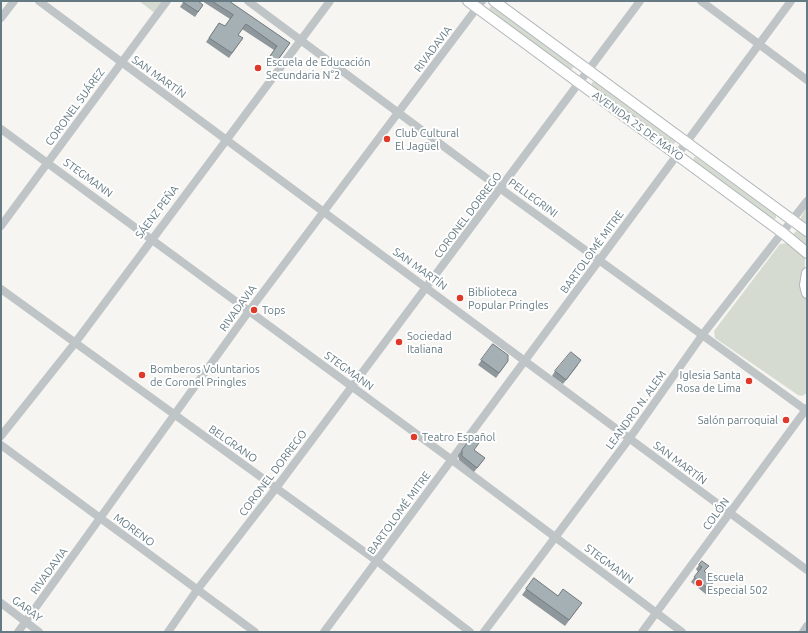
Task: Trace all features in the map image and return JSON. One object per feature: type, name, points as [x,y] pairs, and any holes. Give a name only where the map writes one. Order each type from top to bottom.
[{"type":"main road","name":"AVENIDA 25 DE MAYO","points":[[468,1],[479,4],[580,83],[783,233],[807,253]]},
{"type":"main road","name":"AVENIDA 25 DE MAYO","points":[[494,1],[807,231]]},
{"type":"main road","points":[[807,273],[805,286],[807,293]]},
{"type":"street","points":[[1,18],[14,1]]},
{"type":"street","name":"SAN MARTÍN","points":[[39,1],[807,570]]},
{"type":"street","name":"CORONEL SUÁREZ","points":[[1,226],[167,1]]},
{"type":"street","name":"PELLEGRINI","points":[[248,1],[501,189],[807,410]]},
{"type":"street","name":"SÁENZ PEÑA","points":[[1,436],[75,343],[151,238],[330,1]]},
{"type":"street","name":"CORONEL DORREGO","points":[[168,632],[197,590],[427,288],[640,1]]},
{"type":"street","points":[[701,1],[807,80]]},
{"type":"street","name":"BARTOLOMÉ MITRE","points":[[324,632],[791,1]]},
{"type":"street","name":"RIVADAVIA","points":[[18,632],[249,311],[399,113],[479,4]]},
{"type":"street","name":"STEGMANN","points":[[1,129],[48,162],[452,460],[682,632]]},
{"type":"street","name":"LEANDRO N. ALEM","points":[[484,632],[629,439],[703,334],[793,221],[807,201]]},
{"type":"street","name":"BELGRANO","points":[[1,289],[174,416],[377,561],[470,632]]},
{"type":"street","name":"COLÓN","points":[[642,632],[807,410]]},
{"type":"street","name":"MORENO","points":[[1,445],[255,632]]},
{"type":"street","name":"GARAY","points":[[1,603],[25,623],[39,632]]},
{"type":"street","points":[[803,632],[807,626]]},
{"type":"shaded area","points":[[139,1],[166,1],[156,14]]},
{"type":"shaded area","points":[[490,7],[493,7],[573,66],[573,68],[569,71],[489,12]]},
{"type":"shaded area","points":[[592,82],[595,82],[675,141],[675,143],[671,146],[591,87]]},
{"type":"shaded area","points":[[694,157],[776,215],[776,218],[772,220],[693,162]]},
{"type":"shaded area","points":[[807,207],[807,227],[800,219]]},
{"type":"shaded area","points":[[798,230],[807,234],[807,247],[794,237],[794,233]]},
{"type":"shaded area","points":[[788,243],[804,254],[805,259],[804,295],[807,298],[807,393],[802,396],[798,395],[715,338],[714,331],[780,244]]},
{"type":"building","points":[[198,1],[203,5],[198,12],[183,2]]},
{"type":"building","points":[[212,1],[229,1],[290,43],[277,61],[270,56],[277,46],[246,24],[238,35],[243,38],[232,53],[209,38],[219,23],[225,26],[233,15]]},
{"type":"building","points":[[493,344],[508,355],[508,361],[499,373],[481,360]]},
{"type":"building","points":[[571,352],[581,360],[566,380],[555,371]]},
{"type":"building","points":[[474,435],[481,440],[474,450],[485,458],[477,468],[462,456],[462,450]]},
{"type":"building","points":[[702,561],[709,566],[704,571],[715,580],[711,585],[714,588],[711,591],[694,577],[702,567],[699,565]]},
{"type":"building","points":[[534,578],[558,596],[563,589],[582,603],[569,620],[526,589]]},
{"type":"place","name":"Escuela de Educación Secundaria N°2","points":[[258,68]]},
{"type":"place","name":"Club Cultural El Jagüel","points":[[387,139]]},
{"type":"place","name":"Biblioteca Popular Pringles","points":[[460,298]]},
{"type":"place","name":"Tops","points":[[254,310]]},
{"type":"place","name":"Sociedad Italiana","points":[[399,342]]},
{"type":"place","name":"Bomberos Voluntarios de Coronel Pringles","points":[[142,375]]},
{"type":"place","name":"Iglesia Santa Rosa de Lima","points":[[749,381]]},
{"type":"place","name":"Salón parroquial","points":[[786,420]]},
{"type":"place","name":"Teatro Español","points":[[414,437]]},
{"type":"place","name":"Escuela Especial 502","points":[[699,583]]}]
